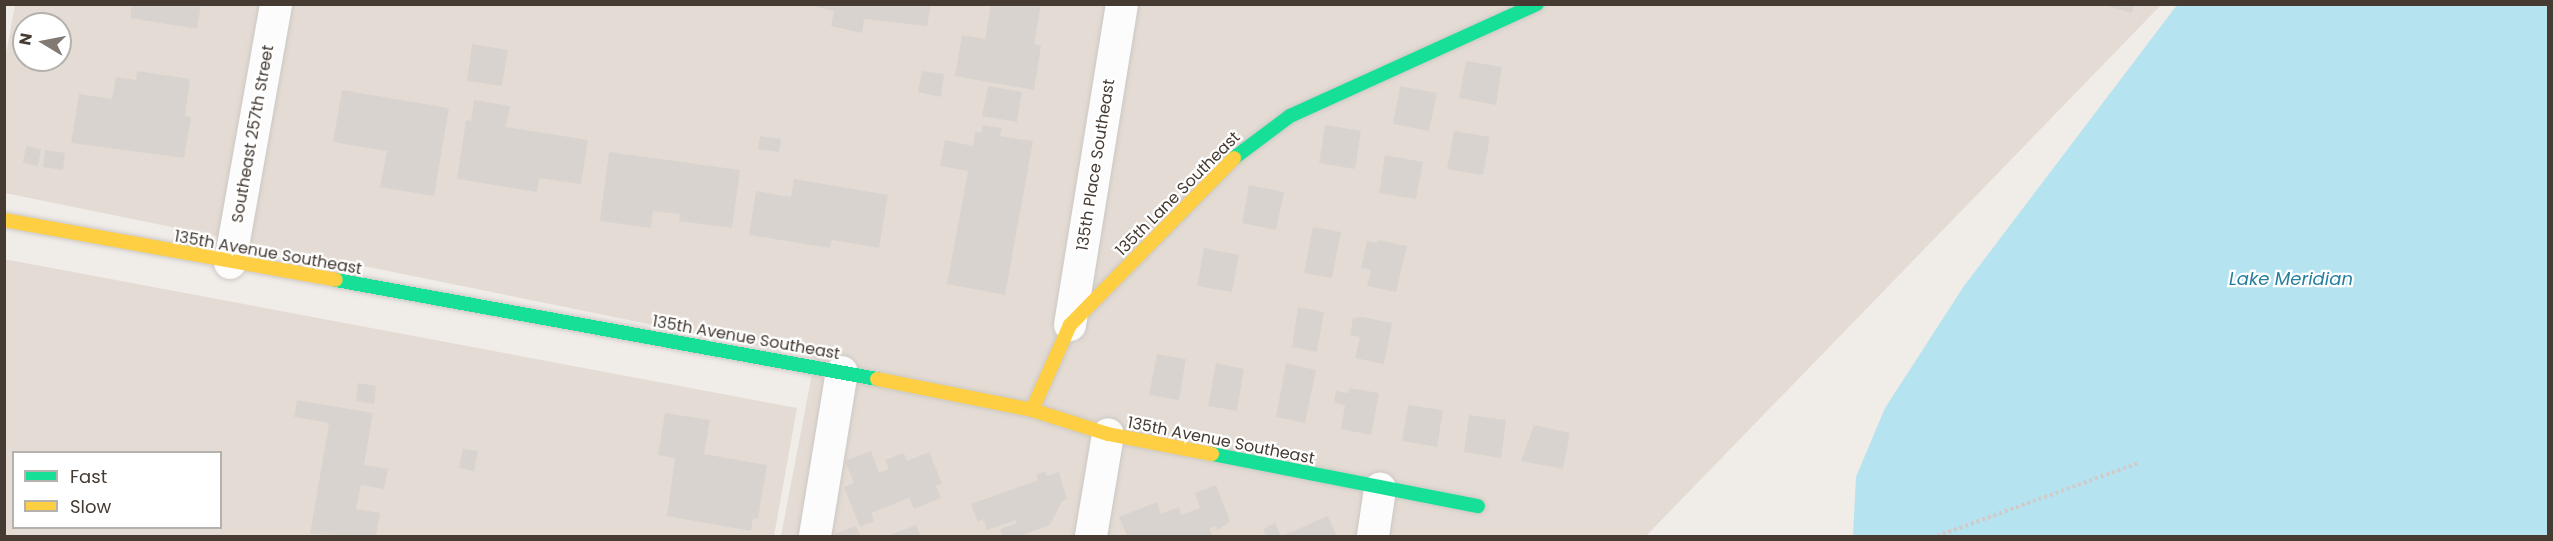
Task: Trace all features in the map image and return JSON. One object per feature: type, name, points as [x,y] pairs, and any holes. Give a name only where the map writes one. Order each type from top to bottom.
[{"type":"street","name":"Southeast 257th Street","points":[[230,263],[276,4]]},
{"type":"street","name":"135th Place Southeast","points":[[1070,325],[1122,4]]},
{"type":"street","name":"135th Lane Southeast","points":[[1032,410],[1070,325],[1243,148],[1281,123],[1336,93],[1538,4]]},
{"type":"street","name":"135th Avenue Southeast","points":[[4,220],[230,263],[842,372],[1032,410],[1108,434],[1380,489],[1478,506]]},
{"type":"street","points":[[815,537],[842,372]]},
{"type":"street","points":[[1091,537],[1108,434]]},
{"type":"street","points":[[1372,537],[1380,489]]},
{"type":"path","points":[[1937,537],[2139,463]]},
{"type":"shaded area","points":[[15,5],[2161,5],[1646,536],[781,536],[815,358],[5,193],[5,59],[12,21],[12,72],[72,72],[72,12],[14,12]]},
{"type":"shaded area","points":[[4,259],[797,408],[774,536],[5,536]]},
{"type":"water","name":"Lake Meridian","points":[[2177,5],[2548,5],[2548,536],[1853,536],[1856,477],[1885,408],[1964,286]]},
{"type":"building","points":[[132,4],[201,4],[197,29],[130,18]]},
{"type":"building","points":[[803,4],[931,4],[927,26],[864,19],[862,33],[831,26],[834,11]]},
{"type":"building","points":[[991,4],[1041,4],[1034,44],[1041,46],[1034,90],[955,76],[962,35],[985,39]]},
{"type":"building","points":[[2101,4],[2134,4],[2132,13]]},
{"type":"building","points":[[472,44],[508,50],[502,86],[467,81]]},
{"type":"building","points":[[1466,61],[1502,67],[1496,105],[1459,98]]},
{"type":"building","points":[[137,71],[190,79],[185,116],[191,117],[184,158],[71,143],[79,94],[112,99],[116,77],[136,80]]},
{"type":"building","points":[[922,71],[944,74],[941,97],[918,92]]},
{"type":"building","points":[[988,86],[1022,92],[1017,122],[982,116]]},
{"type":"building","points":[[1400,86],[1437,93],[1429,131],[1393,124]]},
{"type":"building","points":[[342,90],[449,108],[434,196],[380,187],[387,151],[333,142]]},
{"type":"building","points":[[474,100],[510,106],[506,127],[588,140],[581,184],[539,178],[537,192],[457,179],[466,120],[471,121]]},
{"type":"building","points":[[983,125],[1002,128],[1000,136],[1033,141],[1005,295],[947,284],[968,171],[940,166],[945,140],[973,146],[975,132],[981,133]]},
{"type":"building","points":[[1325,125],[1361,131],[1355,169],[1319,163]]},
{"type":"building","points":[[1454,131],[1490,137],[1483,175],[1447,169]]},
{"type":"building","points":[[760,136],[781,139],[779,152],[758,149]]},
{"type":"building","points":[[26,146],[41,149],[38,166],[23,163]]},
{"type":"building","points":[[45,150],[65,153],[63,170],[43,167]]},
{"type":"building","points":[[609,152],[740,170],[732,228],[679,221],[680,214],[653,211],[651,228],[600,221]]},
{"type":"building","points":[[1385,155],[1423,162],[1416,199],[1379,193]]},
{"type":"building","points":[[794,179],[888,195],[879,248],[832,240],[830,248],[749,235],[756,191],[791,197]]},
{"type":"building","points":[[1249,185],[1284,192],[1276,230],[1242,223]]},
{"type":"building","points":[[1313,227],[1341,232],[1332,278],[1304,273]]},
{"type":"building","points":[[1378,240],[1407,246],[1396,292],[1367,286],[1371,270],[1361,268],[1367,241],[1377,243]]},
{"type":"building","points":[[1204,248],[1239,255],[1232,292],[1197,286]]},
{"type":"building","points":[[1298,307],[1324,312],[1317,352],[1292,347]]},
{"type":"building","points":[[1362,317],[1392,323],[1384,364],[1355,358],[1360,337],[1350,335],[1353,318]]},
{"type":"building","points":[[1157,354],[1186,359],[1179,400],[1149,395]]},
{"type":"building","points":[[1216,363],[1244,369],[1237,411],[1208,406]]},
{"type":"building","points":[[1286,363],[1316,370],[1305,423],[1276,417]]},
{"type":"building","points":[[358,383],[376,386],[374,404],[356,401]]},
{"type":"building","points":[[1349,388],[1379,393],[1371,435],[1341,429],[1345,405],[1334,403],[1336,391],[1348,393]]},
{"type":"building","points":[[297,400],[373,413],[364,465],[388,469],[384,489],[361,485],[356,509],[380,513],[376,536],[310,534],[329,423],[294,417]]},
{"type":"building","points":[[1408,405],[1443,410],[1437,447],[1402,441]]},
{"type":"building","points":[[665,413],[710,420],[704,454],[767,465],[758,519],[753,518],[751,531],[667,516],[675,458],[658,455]]},
{"type":"building","points":[[1469,415],[1506,420],[1501,458],[1464,452]]},
{"type":"building","points":[[1534,425],[1570,433],[1563,469],[1521,461]]},
{"type":"building","points":[[463,449],[478,451],[474,471],[459,468]]},
{"type":"building","points":[[871,451],[879,473],[889,469],[885,460],[904,453],[907,461],[929,452],[942,483],[936,486],[941,498],[914,509],[909,498],[871,513],[874,521],[860,527],[844,487],[854,483],[845,461]]},
{"type":"building","points":[[1046,471],[1047,476],[1059,472],[1067,499],[1062,501],[1050,525],[1020,536],[1003,536],[1000,529],[1017,523],[1016,520],[987,530],[983,519],[978,522],[971,504],[1038,480],[1036,475]]},
{"type":"building","points":[[1216,485],[1230,521],[1218,530],[1216,526],[1209,529],[1213,536],[1127,536],[1119,517],[1157,502],[1161,514],[1179,507],[1181,515],[1200,508],[1195,493]]},
{"type":"building","points":[[1328,516],[1337,536],[1282,536]]},
{"type":"building","points":[[1275,523],[1281,536],[1266,536],[1263,529]]},
{"type":"building","points":[[916,525],[921,536],[887,536]]},
{"type":"building","points":[[856,526],[860,536],[829,536]]},
{"type":"traffic: fast","points":[[1234,158],[1290,116],[1537,4]]},
{"type":"traffic: fast","points":[[336,280],[877,379]]},
{"type":"traffic: fast","points":[[1212,454],[1478,506]]},
{"type":"traffic: slow","points":[[1032,410],[1070,325],[1234,158]]},
{"type":"traffic: slow","points":[[4,220],[336,280]]},
{"type":"traffic: slow","points":[[877,379],[1032,410],[1108,434],[1212,454]]}]
